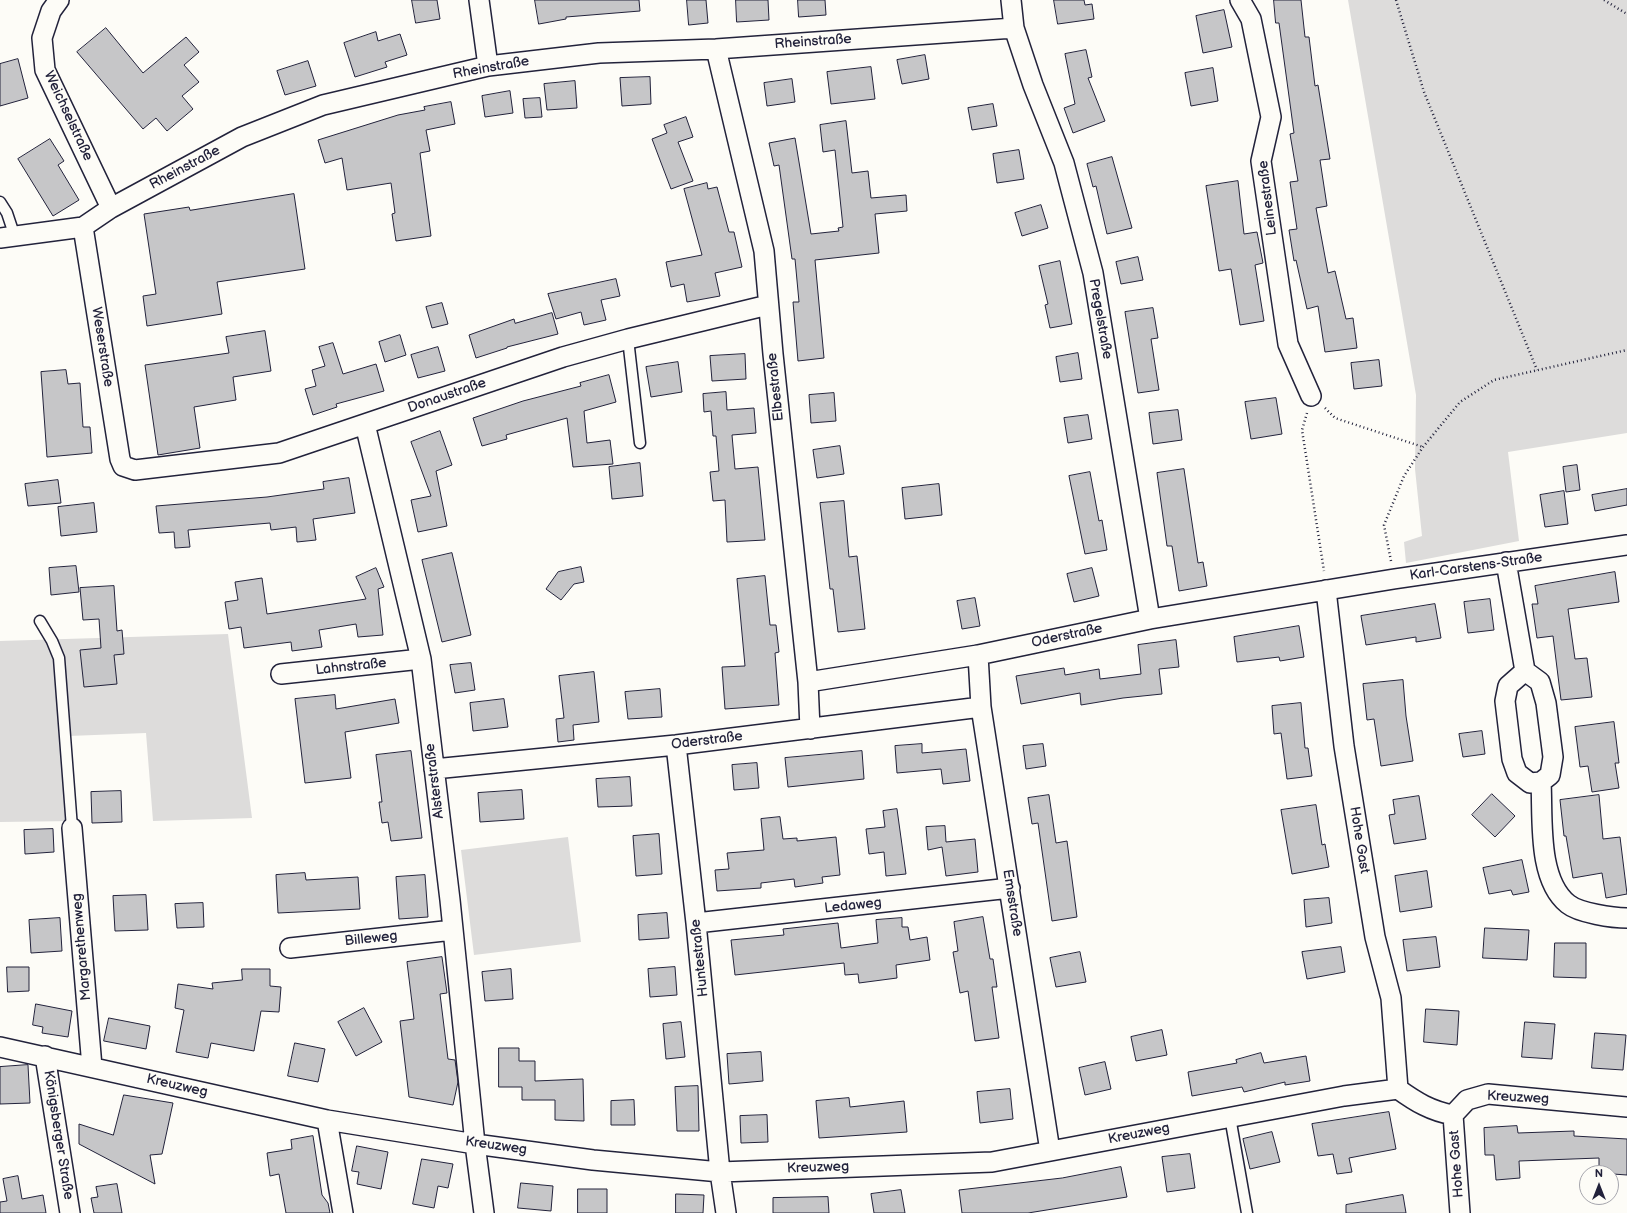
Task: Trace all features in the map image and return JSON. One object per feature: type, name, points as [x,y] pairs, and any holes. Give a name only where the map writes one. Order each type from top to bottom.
[{"type":"street","name":"Weichselstraße","points":[[59,0],[50,11],[42,38],[45,70],[111,208]]},
{"type":"street","points":[[479,0],[488,66]]},
{"type":"street","name":"Pregelstraße","points":[[1011,0],[1014,28],[1033,85],[1064,163],[1093,273],[1150,619]]},
{"type":"street","name":"Leinestraße","points":[[1240,0],[1251,19],[1271,117],[1261,161],[1288,344],[1311,396]]},
{"type":"street","name":"Rheinstraße","points":[[8,237],[83,227],[111,208],[242,138],[323,105],[488,66],[599,53],[716,49],[1014,28]]},
{"type":"street","name":"Elbestraße","points":[[716,49],[764,251],[768,305],[808,682],[810,729]]},
{"type":"street","name":"Weserstraße","points":[[83,227],[120,460],[123,466]]},
{"type":"street","name":"Donaustraße","points":[[123,466],[135,470],[279,453],[563,357],[628,338],[768,305]]},
{"type":"street","name":"Alsterstraße","points":[[365,424],[421,659],[484,1213]]},
{"type":"street","name":"Karl-Carstens-Straße","points":[[1326,590],[1627,544]]},
{"type":"street","points":[[1506,562],[1524,671],[1540,682],[1546,703],[1553,757],[1550,775],[1541,782],[1530,783],[1517,773],[1512,759],[1505,701],[1508,686],[1524,671]]},
{"type":"street","name":"Oderstraße","points":[[808,682],[978,655],[1150,619],[1326,590]]},
{"type":"street","name":"Hohe Gast","points":[[1326,590],[1345,754],[1375,937],[1391,998],[1398,1089]]},
{"type":"street","name":"Emsstraße","points":[[978,655],[981,707],[1050,1151]]},
{"type":"street","name":"Lahnstraße","points":[[280,674],[421,659]]},
{"type":"street","name":"Oderstraße","points":[[434,769],[676,745],[981,707]]},
{"type":"street","name":"Huntestraße","points":[[676,745],[696,923],[720,1172],[726,1213]]},
{"type":"street","points":[[1541,782],[1545,860],[1550,881],[1568,904],[1604,917],[1627,918]]},
{"type":"street","name":"Margarethenweg","points":[[72,828],[92,1067]]},
{"type":"street","name":"Ledaweg","points":[[696,923],[1010,888]]},
{"type":"street","name":"Billeweg","points":[[290,948],[453,930]]},
{"type":"street","name":"Kreuzweg","points":[[0,1047],[327,1120],[475,1144],[593,1160],[720,1172],[992,1162],[1344,1096],[1398,1089]]},
{"type":"street","name":"Königsberger Straße","points":[[45,1056],[70,1213]]},
{"type":"street","points":[[1398,1089],[1431,1109],[1453,1115]]},
{"type":"street","name":"Kreuzweg","points":[[1453,1115],[1467,1100],[1488,1094],[1627,1107]]},
{"type":"street","name":"Hohe Gast","points":[[1453,1115],[1460,1213]]},
{"type":"street","points":[[327,1120],[343,1213]]},
{"type":"lane","points":[[0,202],[6,213],[8,237]]},
{"type":"lane","points":[[628,338],[640,443]]},
{"type":"lane","points":[[40,621],[52,641],[59,658],[72,828]]},
{"type":"lane","points":[[1230,1117],[1247,1213]]},
{"type":"path","points":[[1396,0],[1424,92],[1537,370]]},
{"type":"path","points":[[1604,0],[1627,14]]},
{"type":"path","points":[[1394,579],[1384,525],[1404,476],[1423,447],[1460,402],[1494,380],[1627,350]]},
{"type":"path","points":[[1326,590],[1302,430],[1311,396],[1335,418],[1423,447]]},
{"type":"shaded area","points":[[1348,0],[1627,0],[1627,433],[1508,452],[1519,541],[1406,563],[1404,542],[1422,536],[1415,469],[1416,395]]},
{"type":"shaded area","points":[[228,634],[252,818],[153,821],[146,733],[69,736],[75,821],[0,822],[0,641]]},
{"type":"shaded area","points":[[568,837],[581,942],[474,955],[461,850]]},
{"type":"building","points":[[412,0],[437,0],[440,19],[416,23]]},
{"type":"building","points":[[535,0],[639,0],[640,11],[566,17],[566,19],[539,24]]},
{"type":"building","points":[[687,0],[706,0],[708,23],[689,25]]},
{"type":"building","points":[[736,0],[768,0],[769,20],[737,22]]},
{"type":"building","points":[[798,0],[825,0],[826,15],[799,17]]},
{"type":"building","points":[[1054,0],[1084,0],[1085,5],[1092,4],[1094,19],[1058,24]]},
{"type":"building","points":[[1274,0],[1301,0],[1305,37],[1309,37],[1315,86],[1318,85],[1330,159],[1320,160],[1327,206],[1316,208],[1328,273],[1335,271],[1346,319],[1353,318],[1357,348],[1325,352],[1318,306],[1307,309],[1296,260],[1294,261],[1289,230],[1297,229],[1290,182],[1298,181],[1290,134],[1294,133],[1279,23],[1276,23]]},
{"type":"building","points":[[1224,10],[1232,47],[1203,53],[1196,16]]},
{"type":"building","points":[[106,28],[143,73],[186,37],[199,52],[184,65],[199,82],[182,96],[193,109],[167,131],[156,118],[143,129],[77,52]]},
{"type":"building","points":[[376,32],[378,41],[400,34],[407,55],[385,62],[387,67],[355,77],[344,43]]},
{"type":"building","points":[[1086,50],[1092,77],[1088,78],[1105,121],[1073,133],[1064,108],[1075,104],[1065,54]]},
{"type":"building","points":[[925,55],[929,79],[902,84],[897,60]]},
{"type":"building","points":[[18,59],[28,98],[0,106],[0,64]]},
{"type":"building","points":[[308,61],[316,86],[285,95],[277,71]]},
{"type":"building","points":[[871,67],[875,99],[831,104],[827,72]]},
{"type":"building","points":[[1213,68],[1218,101],[1191,106],[1185,73]]},
{"type":"building","points":[[650,77],[651,104],[622,106],[620,78]]},
{"type":"building","points":[[792,79],[795,102],[767,106],[764,83]]},
{"type":"building","points":[[575,81],[577,108],[547,110],[544,84]]},
{"type":"building","points":[[510,91],[513,113],[485,117],[482,96]]},
{"type":"building","points":[[540,98],[542,117],[525,118],[523,99]]},
{"type":"building","points":[[451,102],[455,124],[426,130],[430,151],[420,153],[431,236],[396,241],[392,214],[395,213],[391,183],[347,190],[342,158],[325,163],[318,140],[398,115],[425,110],[424,107]]},
{"type":"building","points":[[993,104],[997,126],[972,130],[968,108]]},
{"type":"building","points":[[686,117],[693,137],[678,142],[693,181],[671,189],[652,139],[667,133],[664,125]]},
{"type":"building","points":[[846,121],[852,173],[868,171],[871,198],[906,195],[907,211],[875,214],[879,253],[815,260],[824,358],[798,361],[793,302],[799,302],[795,259],[792,259],[779,165],[774,166],[769,143],[795,138],[811,234],[839,231],[838,228],[843,227],[835,150],[823,152],[820,125]]},
{"type":"building","points":[[50,139],[64,161],[58,165],[79,200],[53,216],[18,159]]},
{"type":"building","points":[[1019,150],[1024,179],[997,183],[993,154]]},
{"type":"building","points":[[1112,157],[1132,228],[1107,234],[1096,186],[1093,187],[1087,164]]},
{"type":"building","points":[[1238,181],[1244,234],[1257,232],[1263,263],[1255,265],[1264,321],[1240,325],[1231,269],[1219,271],[1206,186]]},
{"type":"building","points":[[707,183],[708,189],[717,187],[729,232],[734,232],[742,267],[715,273],[720,296],[687,302],[684,284],[671,287],[666,262],[702,255],[684,189]]},
{"type":"building","points":[[294,194],[305,269],[217,282],[222,314],[147,326],[143,296],[156,294],[144,214],[189,207],[190,210]]},
{"type":"building","points":[[1041,205],[1048,228],[1022,236],[1015,213]]},
{"type":"building","points":[[1138,257],[1143,280],[1121,284],[1116,262]]},
{"type":"building","points":[[1060,261],[1072,324],[1050,328],[1045,305],[1048,304],[1039,266]]},
{"type":"building","points":[[616,279],[620,296],[601,300],[606,320],[584,325],[581,312],[556,319],[548,294]]},
{"type":"building","points":[[442,303],[448,324],[432,328],[426,307]]},
{"type":"building","points":[[1153,308],[1158,338],[1151,339],[1159,390],[1138,393],[1125,312]]},
{"type":"building","points":[[552,313],[558,334],[507,347],[476,358],[469,335],[514,319],[515,323]]},
{"type":"building","points":[[265,331],[271,371],[233,377],[236,400],[194,407],[200,448],[158,455],[145,365],[229,353],[226,337]]},
{"type":"building","points":[[400,335],[406,355],[385,362],[379,342]]},
{"type":"building","points":[[333,343],[343,374],[376,364],[384,391],[336,404],[337,407],[313,415],[305,389],[316,386],[312,370],[325,366],[319,347]]},
{"type":"building","points":[[438,347],[445,371],[418,378],[411,355]]},
{"type":"building","points":[[1078,353],[1082,379],[1060,382],[1056,357]]},
{"type":"building","points":[[745,354],[746,379],[712,381],[710,356]]},
{"type":"building","points":[[1379,360],[1382,386],[1354,389],[1351,363]]},
{"type":"building","points":[[678,362],[682,392],[651,397],[646,367]]},
{"type":"building","points":[[66,370],[68,384],[80,383],[83,427],[90,427],[92,453],[47,457],[41,372]]},
{"type":"building","points":[[609,375],[616,402],[584,411],[587,443],[610,440],[613,464],[573,467],[567,418],[506,435],[507,439],[482,446],[473,418],[523,401],[581,386],[580,383]]},
{"type":"building","points":[[726,392],[727,410],[754,408],[756,433],[732,435],[735,469],[758,467],[765,540],[727,542],[725,500],[713,501],[710,472],[719,471],[716,436],[713,436],[711,411],[704,412],[703,394]]},
{"type":"building","points":[[834,393],[836,421],[811,423],[809,395]]},
{"type":"building","points":[[1276,398],[1282,434],[1251,439],[1245,402]]},
{"type":"building","points":[[1178,410],[1182,440],[1153,444],[1149,413]]},
{"type":"building","points":[[1088,415],[1092,439],[1068,443],[1064,418]]},
{"type":"building","points":[[440,431],[452,465],[436,471],[447,526],[418,532],[411,500],[431,496],[411,442]]},
{"type":"building","points":[[840,446],[844,474],[817,478],[813,450]]},
{"type":"building","points":[[640,463],[643,496],[612,499],[609,467]]},
{"type":"building","points":[[1577,465],[1580,490],[1566,492],[1563,467]]},
{"type":"building","points":[[1184,469],[1198,563],[1203,562],[1207,586],[1179,591],[1172,546],[1167,546],[1157,473]]},
{"type":"building","points":[[1090,472],[1099,521],[1102,520],[1107,550],[1085,554],[1069,476]]},
{"type":"building","points":[[349,478],[355,513],[313,519],[316,540],[297,542],[296,527],[271,530],[270,523],[188,530],[190,547],[175,548],[174,532],[159,533],[156,506],[267,497],[324,489],[323,482]]},
{"type":"building","points":[[58,480],[61,503],[28,506],[25,484]]},
{"type":"building","points":[[939,484],[942,515],[905,519],[902,488]]},
{"type":"building","points":[[1627,489],[1627,505],[1595,511],[1592,495]]},
{"type":"building","points":[[1564,491],[1568,524],[1545,527],[1540,495]]},
{"type":"building","points":[[844,501],[849,557],[857,556],[865,629],[838,632],[833,589],[830,589],[820,503]]},
{"type":"building","points":[[94,503],[97,532],[61,536],[58,507]]},
{"type":"building","points":[[452,553],[471,635],[442,642],[422,560]]},
{"type":"building","points":[[76,566],[79,592],[51,595],[49,568]]},
{"type":"building","points":[[581,567],[584,582],[574,584],[561,600],[546,589],[558,572]]},
{"type":"building","points":[[376,568],[384,587],[378,589],[383,635],[358,637],[356,624],[319,630],[322,647],[292,651],[291,642],[244,648],[241,627],[229,629],[225,602],[238,600],[235,582],[262,578],[267,614],[366,599],[356,577]]},
{"type":"building","points":[[1092,568],[1099,596],[1074,602],[1067,574]]},
{"type":"building","points":[[1615,572],[1619,602],[1568,609],[1575,659],[1587,658],[1592,697],[1561,700],[1553,636],[1537,638],[1532,604],[1538,604],[1535,586]]},
{"type":"building","points":[[765,576],[770,625],[776,625],[779,652],[775,653],[779,705],[725,709],[722,667],[745,666],[737,579]]},
{"type":"building","points":[[114,586],[117,631],[122,630],[124,654],[114,655],[117,684],[84,687],[80,650],[101,648],[99,619],[83,620],[80,588]]},
{"type":"building","points":[[975,598],[980,626],[962,629],[957,601]]},
{"type":"building","points":[[1490,599],[1494,630],[1468,633],[1464,602]]},
{"type":"building","points":[[1435,604],[1441,638],[1416,642],[1416,637],[1366,645],[1361,616]]},
{"type":"building","points":[[1299,626],[1304,657],[1280,661],[1279,657],[1237,662],[1234,637]]},
{"type":"building","points":[[1176,640],[1179,667],[1159,669],[1162,694],[1123,698],[1081,705],[1080,693],[1021,704],[1016,676],[1064,668],[1065,675],[1099,669],[1100,679],[1141,674],[1138,645]]},
{"type":"building","points":[[471,663],[475,690],[455,693],[450,665]]},
{"type":"building","points":[[594,672],[599,722],[573,725],[574,740],[558,742],[556,719],[564,718],[559,676]]},
{"type":"building","points":[[1403,680],[1406,716],[1413,761],[1381,766],[1374,719],[1367,720],[1363,684]]},
{"type":"building","points":[[660,689],[662,717],[628,719],[625,692]]},
{"type":"building","points":[[335,695],[336,709],[395,699],[399,723],[345,732],[351,778],[305,783],[295,699]]},
{"type":"building","points":[[504,699],[508,727],[473,731],[470,703]]},
{"type":"building","points":[[1301,703],[1305,748],[1308,748],[1312,776],[1287,779],[1281,733],[1274,734],[1272,706]]},
{"type":"building","points":[[1614,722],[1619,763],[1615,763],[1619,788],[1592,792],[1588,766],[1580,767],[1575,727]]},
{"type":"building","points":[[1482,731],[1485,754],[1463,757],[1459,734]]},
{"type":"building","points":[[922,744],[922,753],[966,749],[970,781],[943,784],[941,769],[897,773],[895,746]]},
{"type":"building","points":[[1043,744],[1046,766],[1026,769],[1023,746]]},
{"type":"building","points":[[411,751],[422,838],[391,841],[388,822],[382,823],[379,802],[382,802],[376,755]]},
{"type":"building","points":[[862,751],[864,779],[788,787],[785,758]]},
{"type":"building","points":[[757,763],[759,788],[734,790],[732,765]]},
{"type":"building","points":[[630,777],[632,806],[598,807],[596,779]]},
{"type":"building","points":[[522,790],[524,819],[480,822],[478,793]]},
{"type":"building","points":[[121,791],[122,822],[92,823],[91,792]]},
{"type":"building","points":[[1492,794],[1515,816],[1495,837],[1472,815]]},
{"type":"building","points":[[1049,795],[1056,843],[1067,841],[1077,917],[1052,921],[1038,823],[1032,824],[1028,798]]},
{"type":"building","points":[[1599,795],[1603,839],[1620,837],[1627,894],[1606,898],[1602,873],[1573,878],[1566,836],[1564,836],[1560,800]]},
{"type":"building","points":[[1419,796],[1426,839],[1394,844],[1389,815],[1395,814],[1393,800]]},
{"type":"building","points":[[1316,805],[1322,845],[1325,844],[1329,867],[1292,874],[1281,810]]},
{"type":"building","points":[[897,809],[906,874],[886,876],[884,852],[869,854],[866,829],[885,827],[883,811]]},
{"type":"building","points":[[780,817],[783,839],[797,838],[797,841],[836,837],[840,875],[822,877],[823,883],[795,887],[794,879],[761,883],[761,888],[717,891],[715,870],[729,869],[727,853],[764,850],[761,819]]},
{"type":"building","points":[[945,826],[946,842],[975,839],[978,872],[946,876],[942,847],[928,850],[926,827]]},
{"type":"building","points":[[53,829],[54,852],[25,854],[24,830]]},
{"type":"building","points":[[659,834],[662,874],[636,876],[633,836]]},
{"type":"building","points":[[1522,860],[1529,892],[1513,895],[1511,890],[1489,894],[1483,868]]},
{"type":"building","points":[[1427,871],[1432,907],[1400,912],[1395,876]]},
{"type":"building","points":[[305,873],[306,880],[358,877],[360,909],[278,913],[276,875]]},
{"type":"building","points":[[425,875],[428,917],[399,919],[396,877]]},
{"type":"building","points":[[146,895],[148,930],[115,931],[113,896]]},
{"type":"building","points":[[1329,898],[1332,923],[1306,927],[1304,900]]},
{"type":"building","points":[[203,903],[204,927],[177,928],[175,904]]},
{"type":"building","points":[[667,913],[669,938],[639,940],[638,915]]},
{"type":"building","points":[[983,917],[990,959],[993,959],[997,987],[992,987],[999,1038],[975,1041],[968,991],[960,993],[953,952],[958,951],[954,922]]},
{"type":"building","points":[[60,918],[62,951],[31,953],[29,920]]},
{"type":"building","points":[[902,918],[902,927],[908,927],[910,940],[927,937],[930,960],[896,965],[897,978],[859,983],[858,974],[845,975],[844,963],[735,975],[731,940],[784,935],[783,929],[838,923],[841,948],[878,943],[876,920]]},
{"type":"building","points":[[1485,928],[1529,930],[1527,960],[1483,958]]},
{"type":"building","points":[[1436,937],[1440,967],[1407,971],[1403,940]]},
{"type":"building","points":[[1555,943],[1586,943],[1586,978],[1554,977]]},
{"type":"building","points":[[1341,947],[1345,972],[1307,979],[1302,952]]},
{"type":"building","points":[[1080,952],[1086,982],[1056,987],[1050,958]]},
{"type":"building","points":[[442,957],[447,993],[440,994],[448,1059],[455,1060],[458,1082],[453,1105],[409,1097],[400,1021],[414,1019],[407,962]]},
{"type":"building","points":[[7,967],[29,967],[29,991],[8,992]]},
{"type":"building","points":[[675,967],[677,995],[650,997],[648,969]]},
{"type":"building","points":[[242,969],[270,969],[270,986],[281,987],[279,1012],[261,1011],[254,1051],[211,1043],[208,1058],[176,1052],[184,1010],[175,1008],[178,984],[213,989],[212,983],[242,980]]},
{"type":"building","points":[[511,969],[513,999],[485,1001],[482,972]]},
{"type":"building","points":[[36,1004],[72,1011],[68,1037],[42,1033],[43,1027],[33,1025]]},
{"type":"building","points":[[364,1008],[382,1042],[356,1056],[338,1022]]},
{"type":"building","points":[[1426,1009],[1459,1011],[1457,1045],[1424,1042]]},
{"type":"building","points":[[109,1018],[150,1026],[146,1049],[104,1041]]},
{"type":"building","points":[[681,1022],[685,1057],[666,1059],[663,1024]]},
{"type":"building","points":[[1525,1022],[1555,1024],[1552,1059],[1522,1057]]},
{"type":"building","points":[[1162,1030],[1167,1055],[1136,1061],[1131,1037]]},
{"type":"building","points":[[1595,1033],[1626,1035],[1623,1070],[1592,1068]]},
{"type":"building","points":[[295,1043],[325,1049],[318,1082],[288,1076]]},
{"type":"building","points":[[499,1048],[519,1048],[519,1061],[535,1061],[535,1081],[583,1079],[584,1121],[555,1120],[555,1100],[522,1100],[522,1087],[499,1087]]},
{"type":"building","points":[[761,1052],[763,1081],[729,1084],[727,1054]]},
{"type":"building","points":[[1261,1053],[1264,1063],[1306,1056],[1310,1081],[1285,1085],[1285,1082],[1244,1092],[1242,1087],[1192,1096],[1188,1072],[1237,1063],[1236,1060]]},
{"type":"building","points":[[1105,1062],[1111,1089],[1085,1095],[1079,1068]]},
{"type":"building","points":[[28,1065],[30,1103],[0,1104],[0,1067]]},
{"type":"building","points":[[698,1086],[699,1131],[677,1131],[675,1087]]},
{"type":"building","points":[[1010,1089],[1013,1119],[980,1123],[977,1092]]},
{"type":"building","points":[[124,1095],[173,1103],[162,1154],[150,1155],[155,1184],[79,1144],[79,1124],[113,1135]]},
{"type":"building","points":[[849,1098],[850,1107],[904,1101],[907,1132],[819,1138],[816,1101]]},
{"type":"building","points":[[634,1100],[635,1125],[611,1125],[611,1101]]},
{"type":"building","points":[[1389,1112],[1396,1149],[1349,1158],[1352,1172],[1337,1174],[1333,1154],[1318,1156],[1312,1124]]},
{"type":"building","points":[[767,1115],[768,1142],[741,1143],[740,1116]]},
{"type":"building","points":[[1517,1126],[1518,1133],[1574,1131],[1574,1136],[1627,1139],[1627,1175],[1619,1174],[1619,1165],[1599,1165],[1599,1158],[1519,1161],[1520,1178],[1496,1180],[1494,1155],[1485,1155],[1484,1128]]},
{"type":"building","points":[[1272,1132],[1280,1162],[1250,1169],[1243,1139]]},
{"type":"building","points":[[313,1136],[322,1195],[328,1203],[330,1213],[286,1213],[279,1174],[270,1176],[267,1153],[292,1149],[291,1140]]},
{"type":"building","points":[[357,1146],[388,1152],[381,1189],[357,1184],[359,1172],[352,1171]]},
{"type":"building","points":[[1190,1154],[1195,1188],[1167,1192],[1162,1157]]},
{"type":"building","points":[[422,1159],[453,1164],[448,1188],[438,1186],[434,1208],[413,1204]]},
{"type":"building","points":[[1121,1167],[1127,1197],[1028,1213],[962,1213],[959,1190],[1062,1178]]},
{"type":"building","points":[[18,1176],[22,1199],[43,1195],[46,1213],[0,1213],[0,1202],[7,1201],[3,1179]]},
{"type":"building","points":[[521,1183],[553,1186],[551,1211],[518,1208]]},
{"type":"building","points":[[117,1184],[122,1213],[94,1213],[91,1198],[98,1197],[96,1187]]},
{"type":"building","points":[[578,1189],[607,1189],[607,1213],[578,1213]]},
{"type":"building","points":[[901,1190],[905,1213],[874,1213],[871,1194]]},
{"type":"building","points":[[676,1194],[704,1195],[703,1213],[676,1213]]},
{"type":"building","points":[[1403,1195],[1406,1213],[1346,1213],[1346,1205]]},
{"type":"building","points":[[828,1197],[829,1213],[773,1213],[773,1198]]}]
